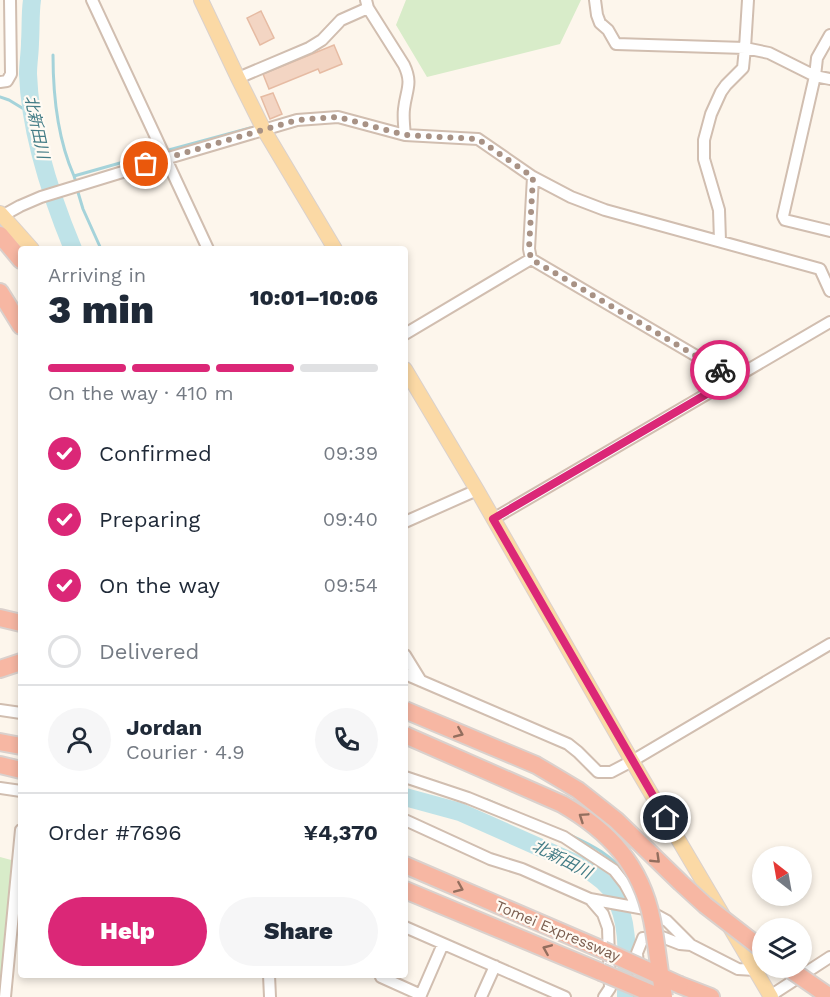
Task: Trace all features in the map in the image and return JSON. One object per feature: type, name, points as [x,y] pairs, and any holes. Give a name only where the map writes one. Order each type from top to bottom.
[{"type":"highway","points":[[0,235],[18,256]]},
{"type":"highway","points":[[0,292],[18,321]]},
{"type":"highway","points":[[0,618],[18,622]]},
{"type":"highway","points":[[0,669],[18,663]]},
{"type":"highway","points":[[408,711],[536,765],[578,790],[616,820],[705,905],[752,941]]},
{"type":"highway","points":[[408,736],[562,804],[583,816],[615,844],[628,860],[645,896],[651,917],[662,997]]},
{"type":"highway","points":[[0,742],[18,745]]},
{"type":"highway","points":[[0,765],[18,769]]},
{"type":"highway","name":"Tomei Expressway","points":[[408,866],[711,997]]},
{"type":"highway","name":"Tomei Expressway","points":[[408,891],[662,997]]},
{"type":"highway","points":[[802,978],[830,997]]},
{"type":"main road","points":[[201,0],[264,130],[333,246]]},
{"type":"main road","points":[[1,216],[29,246]]},
{"type":"main road","points":[[408,374],[752,965]]},
{"type":"main road","points":[[760,978],[770,996]]},
{"type":"street","points":[[0,82],[7,81],[11,74],[10,0]]},
{"type":"street","points":[[92,0],[206,246]]},
{"type":"street","points":[[595,0],[600,23],[608,30],[616,45],[745,48],[769,52],[815,76],[830,79]]},
{"type":"street","points":[[720,241],[719,210],[704,159],[704,140],[711,114],[721,92],[743,68],[748,0]]},
{"type":"street","points":[[237,78],[309,48],[322,40],[341,20],[367,4],[409,75],[410,84],[403,112],[405,135]]},
{"type":"street","points":[[830,35],[816,58],[815,76],[783,216],[785,220],[830,231]]},
{"type":"street","points":[[1,216],[41,197],[65,189],[297,120],[338,117],[405,135],[478,139],[533,177],[571,197],[604,210],[820,269],[830,291]]},
{"type":"street","points":[[533,177],[529,249],[531,259],[734,378]]},
{"type":"street","points":[[408,332],[531,259]]},
{"type":"street","points":[[493,519],[830,322]]},
{"type":"street","points":[[408,521],[477,490]]},
{"type":"street","points":[[408,675],[567,744],[598,772],[611,772],[830,644]]},
{"type":"street","points":[[408,660],[420,681]]},
{"type":"street","points":[[0,710],[18,713]]},
{"type":"street","points":[[408,778],[468,798],[564,837],[614,870],[626,884],[637,906]]},
{"type":"street","points":[[0,788],[18,791]]},
{"type":"street","points":[[408,821],[490,859],[522,869],[590,899],[645,909],[667,921],[692,945],[738,969],[752,970]]},
{"type":"street","points":[[5,997],[18,861]]},
{"type":"street","points":[[590,899],[603,914],[608,928],[609,988],[604,997]]},
{"type":"street","points":[[408,928],[495,966],[544,993],[565,997]]},
{"type":"street","points":[[640,997],[637,953],[643,938],[662,937],[680,944],[692,945]]},
{"type":"street","points":[[383,978],[421,996],[443,944]]},
{"type":"street","points":[[770,996],[830,957]]},
{"type":"street","points":[[482,997],[495,966]]},
{"type":"street","points":[[268,978],[270,997]]},
{"type":"green space","points":[[406,0],[581,0],[560,44],[427,77],[396,25]]},
{"type":"green space","points":[[0,857],[15,861],[0,994]]},
{"type":"building","points":[[261,11],[274,38],[260,45],[247,18]]},
{"type":"building","points":[[334,45],[342,64],[320,73],[318,69],[269,89],[263,74]]},
{"type":"building","points":[[273,93],[282,114],[270,119],[261,97]]},
{"type":"waterway","name":"北新田川","points":[[32,0],[28,74],[33,118],[43,163],[72,246]]},
{"type":"waterway","points":[[53,55],[58,117],[64,147],[74,176]]},
{"type":"waterway","points":[[0,97],[32,114]]},
{"type":"waterway","points":[[165,151],[250,128]]},
{"type":"waterway","points":[[76,182],[74,176],[159,152]]},
{"type":"waterway","points":[[77,189],[83,209],[100,246]]},
{"type":"waterway","name":"北新田川","points":[[408,798],[460,812],[584,867],[605,883],[614,895],[623,919],[626,945],[626,997]]},
{"type":"waterway","points":[[487,800],[520,814]]},
{"type":"waterway","points":[[570,835],[602,852],[627,876]]},
{"type":"way so far","points":[[146,164],[297,120],[338,117],[405,135],[478,139],[533,177],[529,249],[531,259],[720,370]]},
{"type":"route","points":[[666,818],[493,519],[734,378],[720,370]]}]
